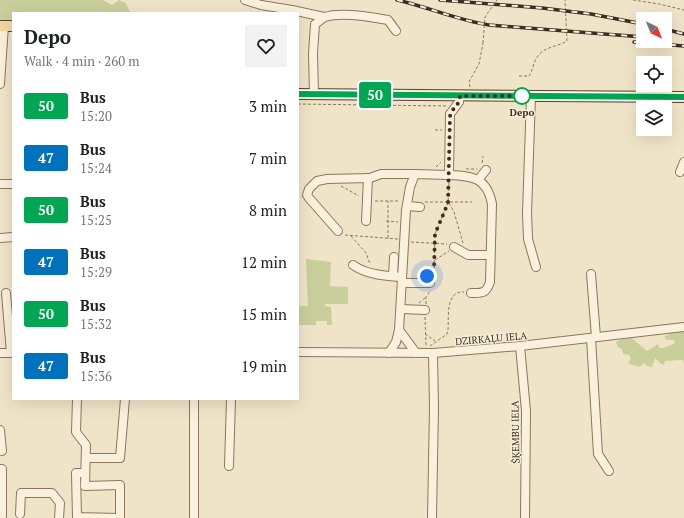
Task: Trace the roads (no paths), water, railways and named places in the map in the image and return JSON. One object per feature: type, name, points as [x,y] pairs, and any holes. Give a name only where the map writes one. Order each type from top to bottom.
[{"type":"main road","points":[[299,94],[684,97]]},
{"type":"street","points":[[246,0],[261,5],[292,10],[324,18]]},
{"type":"street","points":[[314,94],[313,53],[315,24],[324,18],[333,15],[388,20],[396,31]]},
{"type":"street","points":[[0,84],[1,55],[6,26]]},
{"type":"street","points":[[449,175],[449,155],[452,140],[450,116],[452,111],[465,96]]},
{"type":"street","points":[[531,96],[527,220],[528,239],[536,267]]},
{"type":"street","points":[[450,116],[458,121]]},
{"type":"street","points":[[680,172],[684,162]]},
{"type":"street","points":[[478,180],[484,167]]},
{"type":"street","points":[[338,231],[308,198],[307,195],[309,188],[317,181],[368,178],[381,174],[415,174],[428,171],[449,175],[469,176],[478,180],[490,192],[492,204],[490,282],[487,289],[482,292],[471,293]]},
{"type":"street","points":[[389,353],[396,342],[399,330],[407,206],[410,187],[415,174]]},
{"type":"street","points":[[366,221],[368,178]]},
{"type":"street","points":[[0,184],[12,184]]},
{"type":"street","points":[[407,206],[420,206]]},
{"type":"street","points":[[0,238],[12,237]]},
{"type":"street","points":[[454,247],[468,254],[490,255]]},
{"type":"street","points":[[393,276],[394,257]]},
{"type":"street","points":[[353,265],[363,271],[393,276],[402,280],[431,281]]},
{"type":"street","points":[[591,274],[598,454],[609,471]]},
{"type":"street","points":[[0,353],[12,353],[6,293]]},
{"type":"street","points":[[401,309],[425,310]]},
{"type":"street","name":"DZIRKAĻU IELA","points":[[299,352],[433,353],[520,346],[684,327]]},
{"type":"street","points":[[399,330],[416,354]]},
{"type":"street","name":"ŠĶEMBU IELA","points":[[520,346],[526,411],[525,518]]},
{"type":"street","points":[[432,518],[434,407],[433,353]]},
{"type":"street","points":[[77,400],[76,432],[86,445],[85,486],[120,485],[119,518],[77,517],[76,473],[85,473]]},
{"type":"street","points":[[86,458],[120,458],[125,400]]},
{"type":"street","points":[[194,400],[194,518]]},
{"type":"street","points":[[229,466],[231,400]]},
{"type":"street","points":[[0,430],[2,451]]},
{"type":"street","points":[[0,469],[2,469],[2,516],[0,516]]},
{"type":"street","points":[[20,514],[21,492],[52,493],[60,503],[59,518]]},
{"type":"railway","points":[[397,0],[465,20],[489,25],[636,36]]},
{"type":"railway","points":[[440,0],[542,8],[591,14],[636,23]]},
{"type":"railway","points":[[672,31],[684,34]]},
{"type":"railway","points":[[634,42],[684,46]]},
{"type":"place","name":"Depo","points":[[522,96]]}]
